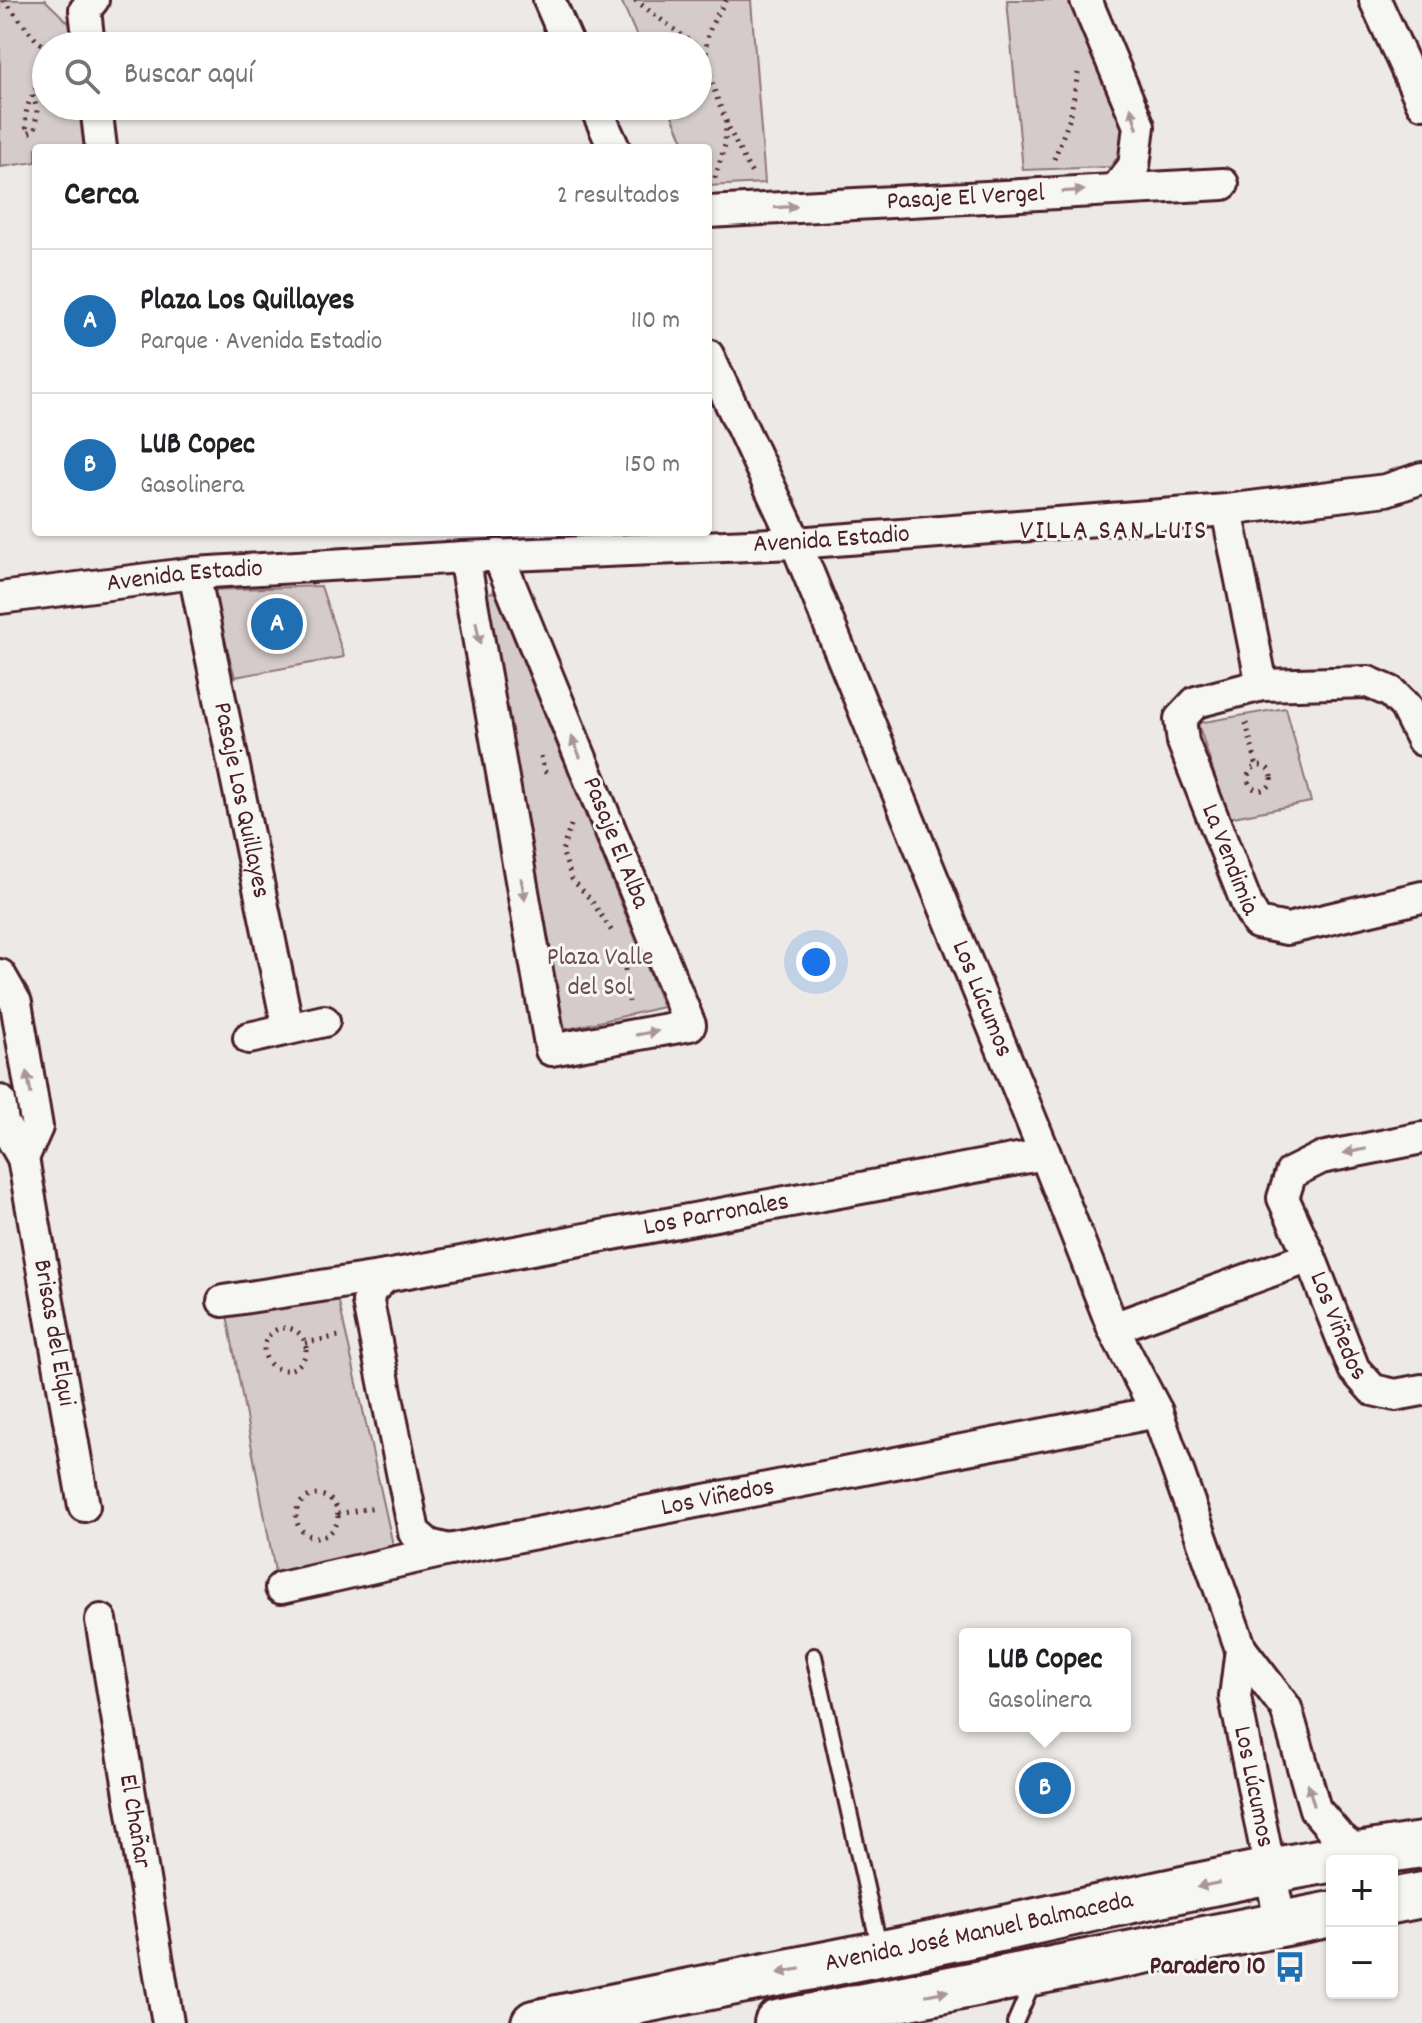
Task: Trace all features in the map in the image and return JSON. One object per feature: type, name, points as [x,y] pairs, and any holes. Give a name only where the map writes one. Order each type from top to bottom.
[{"type":"main road","name":"Avenida José Manuel Balmaceda","points":[[534,2023],[881,1954],[1272,1871],[1422,1845]]},
{"type":"main road","points":[[1398,1900],[1422,1895]]},
{"type":"main road","name":"Avenida José Manuel Balmaceda","points":[[777,2023],[1326,1915]]},
{"type":"street","points":[[549,0],[563,32]]},
{"type":"street","points":[[1086,0],[1139,126],[1134,166],[1116,189]]},
{"type":"street","points":[[1375,0],[1422,103]]},
{"type":"street","points":[[89,5],[89,32]]},
{"type":"street","points":[[98,120],[101,144]]},
{"type":"street","points":[[601,120],[612,144]]},
{"type":"street","name":"Pasaje El Vergel","points":[[712,198],[771,208],[1223,184]]},
{"type":"street","name":"Los Lúcumos","points":[[712,364],[796,543],[1113,1328],[1157,1412],[1241,1649],[1286,1708],[1315,1809],[1338,1836],[1360,1854]]},
{"type":"street","name":"Avenida Estadio","points":[[0,598],[194,573],[498,555],[796,543],[1227,510],[1386,490],[1422,478]]},
{"type":"street","points":[[1227,510],[1250,688]]},
{"type":"street","name":"Pasaje El Alba","points":[[464,557],[551,1050],[690,1025],[498,555]]},
{"type":"street","name":"Pasaje Los Quillayes","points":[[194,573],[288,1028]]},
{"type":"street","name":"La Vendimia","points":[[1422,740],[1405,706],[1391,692],[1368,682],[1250,688],[1196,702],[1180,719],[1183,742],[1257,923],[1287,929],[1422,897]]},
{"type":"street","name":"Brisas del Elqui","points":[[0,975],[16,1003],[37,1127],[23,1158]]},
{"type":"street","points":[[249,1038],[324,1021]]},
{"type":"street","name":"Brisas del Elqui","points":[[0,1101],[3,1123],[23,1158],[84,1506]]},
{"type":"street","name":"Los Viñedos","points":[[1422,1138],[1321,1158],[1291,1173],[1283,1198],[1354,1369],[1373,1390],[1395,1395],[1422,1390]]},
{"type":"street","name":"Los Parronales","points":[[223,1301],[386,1276],[1045,1154]]},
{"type":"street","name":"Los Viñedos","points":[[1113,1328],[1310,1257]]},
{"type":"street","points":[[386,1276],[370,1291],[368,1302],[414,1532],[429,1545],[449,1550]]},
{"type":"street","name":"Los Viñedos","points":[[281,1588],[449,1550],[1157,1412]]},
{"type":"street","name":"El Chañar","points":[[101,1620],[168,2023]]},
{"type":"street","name":"Los Lúcumos","points":[[1241,1649],[1235,1697],[1281,1925]]},
{"type":"lane","points":[[814,1656],[881,1954]]},
{"type":"lane","points":[[1015,2023],[1036,1974]]},
{"type":"path","points":[[4,0],[32,35]]},
{"type":"path","points":[[635,0],[677,32]]},
{"type":"path","points":[[709,32],[726,0]]},
{"type":"path","points":[[1034,193],[1051,164],[1070,118],[1078,69]]},
{"type":"path","points":[[712,78],[744,161],[771,208]]},
{"type":"path","points":[[32,98],[24,121],[28,133],[35,130],[37,120]]},
{"type":"path","points":[[712,191],[725,145],[726,120]]},
{"type":"path","points":[[1250,688],[1257,767]]},
{"type":"path","points":[[1257,767],[1263,767],[1271,775],[1271,783],[1266,789],[1258,790],[1249,784],[1250,772],[1257,767]]},
{"type":"path","points":[[280,1328],[294,1329],[304,1340],[306,1354],[292,1369],[278,1368],[265,1355],[266,1341],[280,1328]]},
{"type":"path","points":[[312,1495],[326,1497],[336,1507],[338,1522],[330,1533],[310,1536],[299,1528],[297,1508],[312,1495]]},
{"type":"green space","points":[[0,0],[45,0],[74,32],[32,32],[32,120],[85,120],[88,144],[32,144],[32,163],[0,167]]},
{"type":"green space","points":[[621,0],[751,0],[765,183],[712,186],[712,144],[684,144],[674,120],[712,120],[712,32],[635,32]]},
{"type":"green space","points":[[1007,0],[1072,0],[1125,131],[1120,154],[1110,167],[1023,170]]},
{"type":"green space","points":[[321,586],[344,657],[235,677],[211,590]]},
{"type":"green space","name":"Plaza Valle del Sol","points":[[495,592],[663,1007],[563,1030],[479,594]]},
{"type":"green space","points":[[1286,708],[1311,802],[1228,818],[1198,723]]},
{"type":"green space","points":[[338,1298],[395,1554],[276,1577],[227,1315]]},
{"type":"place","name":"Plaza Los Quillayes","points":[[277,624]]},
{"type":"place","name":"LUB Copec","points":[[1045,1788]]},
{"type":"place","name":"Paradero 10","points":[[1290,1967]]},
{"type":"district","name":"VILLA SAN LUIS","points":[[1114,533]]}]
